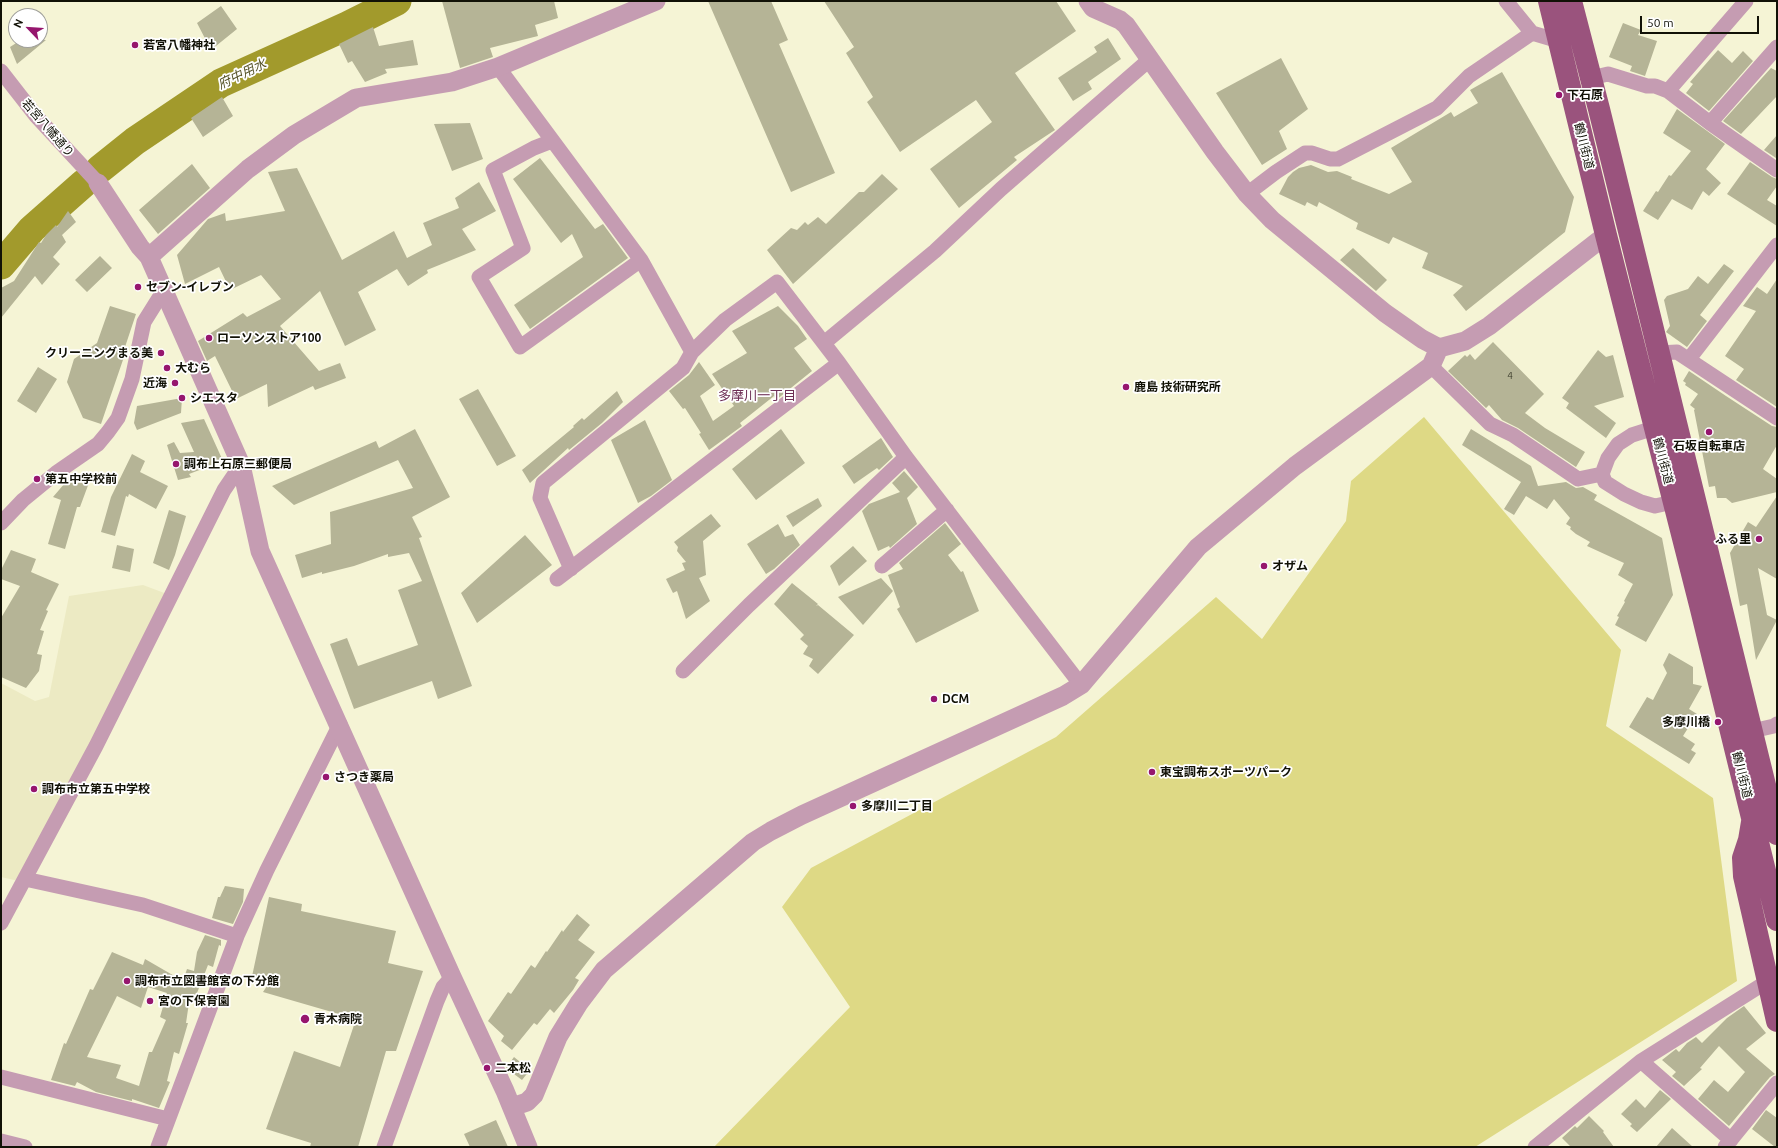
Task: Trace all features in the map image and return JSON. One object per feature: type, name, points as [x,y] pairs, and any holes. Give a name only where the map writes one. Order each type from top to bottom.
[{"type":"main road","name":"鶴川街道","points":[[1549,1],[1654,428],[1683,500],[1752,732],[1773,807],[1777,834]]},
{"type":"main road","name":"鶴川街道","points":[[1571,1],[1658,353],[1683,500],[1753,819],[1777,920]]},
{"type":"main road","points":[[1753,819],[1749,840],[1743,858],[1744,876],[1777,1021]]},
{"type":"street","points":[[150,257],[248,169],[294,135],[356,98],[452,82],[498,67],[656,1]]},
{"type":"street","points":[[1088,1],[1093,8],[1126,24],[1149,60],[1247,194],[1272,220],[1348,285],[1422,339],[1439,348],[1465,341],[1489,326],[1606,235]]},
{"type":"street","points":[[1506,1],[1532,33],[1558,42]]},
{"type":"street","points":[[1668,91],[1746,1]]},
{"type":"street","points":[[1247,194],[1276,172],[1305,153],[1330,159],[1338,158],[1437,108],[1468,76],[1532,33]]},
{"type":"street","points":[[1710,123],[1777,47]]},
{"type":"street","points":[[824,343],[935,251],[1001,189],[1149,60]]},
{"type":"street","points":[[498,67],[641,260],[692,352]]},
{"type":"street","name":"若宮八幡通り","points":[[1,71],[36,116],[98,183]]},
{"type":"street","points":[[1591,78],[1608,74],[1647,86],[1655,86],[1668,91],[1710,123],[1777,170]]},
{"type":"street","points":[[552,141],[493,170],[523,248],[479,277],[520,347],[641,260]]},
{"type":"street","points":[[98,183],[140,247],[150,257],[241,465],[260,550],[512,1107],[528,1147]]},
{"type":"street","points":[[1689,359],[1777,245]]},
{"type":"street","points":[[571,569],[540,498],[543,483],[683,368],[692,352],[725,320],[777,282],[839,363],[906,457],[1081,685]]},
{"type":"street","points":[[1,523],[23,500],[56,473],[98,444],[115,423],[132,379],[144,322],[164,290]]},
{"type":"street","points":[[512,1107],[528,1102],[534,1095],[558,1037],[579,1003],[604,970],[753,842],[771,830],[796,818],[1063,696],[1081,685],[1198,547],[1296,466],[1432,366],[1439,348]]},
{"type":"street","points":[[1658,353],[1678,352],[1777,418]]},
{"type":"street","points":[[557,579],[839,363]]},
{"type":"street","points":[[1432,366],[1490,424],[1512,435],[1578,479],[1602,474]]},
{"type":"street","points":[[1654,428],[1632,435],[1618,444],[1608,458],[1602,474],[1605,482],[1624,494],[1641,502],[1656,506],[1683,500]]},
{"type":"street","points":[[683,670],[749,605],[906,457]]},
{"type":"street","points":[[1,923],[26,879],[96,746],[224,490],[241,465]]},
{"type":"street","points":[[882,566],[947,510]]},
{"type":"street","points":[[158,1147],[237,936],[267,870],[340,724]]},
{"type":"street","points":[[1752,732],[1777,724]]},
{"type":"street","points":[[26,879],[143,905],[237,936]]},
{"type":"street","points":[[384,1147],[436,1001],[443,987],[452,977]]},
{"type":"street","points":[[1535,1147],[1641,1062],[1768,981]]},
{"type":"street","points":[[1641,1062],[1728,1144],[1777,1083]]},
{"type":"street","points":[[1,1077],[168,1119]]},
{"type":"street","points":[[1,1141],[25,1147]]},
{"type":"shaded area","points":[[1424,417],[1621,650],[1606,726],[1713,798],[1737,981],[1475,1147],[714,1147],[850,1007],[782,907],[811,868],[1056,737],[1216,597],[1262,639],[1346,521],[1351,481]]},
{"type":"shaded area","name":"調布市立第五中学校","points":[[143,585],[167,594],[19,881],[1,877],[1,683],[35,701],[49,697],[69,596]]},
{"type":"building","points":[[442,1],[554,1],[558,18],[535,25],[538,36],[490,48],[493,57],[460,68]]},
{"type":"building","points":[[708,1],[771,1],[788,40],[779,44],[835,173],[791,192]]},
{"type":"building","points":[[824,1],[1056,1],[1076,31],[1015,73],[1055,130],[1014,157],[1017,160],[959,208],[930,169],[992,122],[976,100],[900,152],[867,102],[873,97],[846,53],[854,47]]},
{"type":"building","points":[[221,6],[237,29],[211,50],[197,23]]},
{"type":"building","points":[[1623,23],[1641,30],[1638,35],[1657,41],[1645,76],[1630,71],[1632,66],[1609,57]]},
{"type":"building","points":[[373,27],[379,46],[413,40],[418,65],[385,69],[387,73],[365,82],[352,61],[348,63],[339,44]]},
{"type":"building","points":[[1108,38],[1121,59],[1088,82],[1092,89],[1073,101],[1058,78],[1097,52],[1094,47]]},
{"type":"building","points":[[10,48],[36,48],[17,64]]},
{"type":"building","points":[[1718,50],[1732,63],[1743,51],[1753,61],[1709,111],[1686,93],[1693,84],[1690,82]]},
{"type":"building","points":[[1281,58],[1308,109],[1279,131],[1287,149],[1262,165],[1216,93]]},
{"type":"building","points":[[1771,68],[1777,71],[1777,96],[1741,134],[1723,121]]},
{"type":"building","points":[[1502,72],[1574,197],[1565,232],[1466,311],[1453,295],[1463,286],[1422,268],[1428,253],[1393,237],[1389,244],[1356,229],[1358,223],[1319,202],[1317,207],[1307,202],[1305,206],[1279,194],[1288,177],[1293,172],[1299,168],[1311,165],[1328,172],[1337,171],[1352,177],[1351,179],[1389,194],[1412,182],[1391,148],[1451,112],[1454,117],[1478,103],[1470,90]]},
{"type":"building","points":[[222,97],[233,116],[203,137],[191,118]]},
{"type":"building","points":[[1677,109],[1725,144],[1706,169],[1721,183],[1709,196],[1703,191],[1692,210],[1672,199],[1658,220],[1643,211],[1656,191],[1658,192],[1669,175],[1671,176],[1691,151],[1663,133]]},
{"type":"building","points":[[470,123],[483,159],[452,171],[434,124]]},
{"type":"building","points":[[1777,135],[1777,157],[1776,158],[1764,150]]},
{"type":"building","points":[[540,158],[595,229],[603,224],[628,258],[530,329],[514,305],[583,257],[572,234],[561,243],[513,179]]},
{"type":"building","points":[[1750,162],[1777,179],[1777,186],[1767,200],[1777,206],[1777,226],[1727,194]]},
{"type":"building","points":[[192,164],[210,188],[158,234],[139,210]]},
{"type":"building","points":[[297,168],[342,260],[394,231],[407,258],[432,245],[423,223],[459,208],[455,198],[479,182],[496,211],[462,229],[476,250],[427,270],[428,273],[408,286],[397,269],[358,292],[376,330],[345,346],[320,291],[280,326],[319,371],[340,363],[346,378],[315,390],[313,386],[268,407],[267,384],[236,399],[215,356],[207,361],[198,341],[243,313],[247,317],[281,299],[261,275],[230,290],[219,267],[185,284],[177,255],[208,219],[225,213],[226,221],[285,211],[268,172]]},
{"type":"building","points":[[882,174],[898,189],[793,284],[767,250],[791,228],[797,230],[805,222],[808,225],[818,217],[826,224],[859,192],[864,192]]},
{"type":"building","points":[[68,211],[76,222],[62,235],[66,242],[53,257],[60,264],[42,285],[35,276],[1,318],[1,288],[14,281],[39,242],[41,243],[46,235],[56,225],[57,227]]},
{"type":"building","points":[[1353,248],[1387,280],[1376,291],[1340,260]]},
{"type":"building","points":[[100,256],[112,268],[87,292],[75,280]]},
{"type":"building","points":[[1724,264],[1734,271],[1700,315],[1707,321],[1687,347],[1666,332],[1670,326],[1664,300],[1667,296],[1688,289],[1698,276],[1708,284]]},
{"type":"building","points":[[1777,279],[1777,407],[1736,380],[1744,369],[1725,356],[1756,311],[1743,306],[1757,287],[1767,294]]},
{"type":"building","points":[[110,306],[136,314],[123,353],[125,354],[101,424],[83,418],[67,382],[74,359],[97,343]]},
{"type":"building","points":[[778,306],[798,326],[807,339],[794,348],[812,371],[776,400],[774,396],[740,423],[742,426],[709,450],[699,434],[701,433],[685,408],[683,409],[669,391],[689,375],[699,362],[715,385],[700,396],[713,421],[734,406],[712,374],[747,353],[732,331]]},
{"type":"building","points":[[1493,342],[1544,394],[1525,413],[1545,428],[1585,452],[1576,467],[1518,428],[1502,420],[1489,405],[1486,408],[1448,371],[1465,355],[1467,357],[1470,354],[1475,360]]},
{"type":"building","points":[[1598,350],[1606,357],[1613,355],[1624,397],[1594,406],[1616,423],[1606,438],[1566,408],[1569,403],[1562,398]]},
{"type":"building","points":[[38,367],[57,379],[36,413],[17,401]]},
{"type":"building","points":[[1689,371],[1772,426],[1777,427],[1777,445],[1763,469],[1777,479],[1777,492],[1732,503],[1726,498],[1717,498],[1715,486],[1709,487],[1695,409],[1690,405],[1698,394],[1685,385],[1686,383],[1683,381]]},
{"type":"building","points":[[478,389],[516,456],[497,466],[459,399]]},
{"type":"building","points":[[617,391],[623,402],[602,423],[569,450],[568,448],[530,483],[522,470],[574,427],[573,426],[582,418],[584,420]]},
{"type":"building","points":[[182,398],[181,413],[137,430],[134,423],[137,406]]},
{"type":"building","points":[[204,419],[223,461],[189,474],[191,477],[178,480],[167,445],[174,442],[180,453],[194,452],[181,423]]},
{"type":"building","points":[[645,420],[672,480],[651,496],[638,503],[611,440]]},
{"type":"building","points":[[415,429],[450,497],[412,517],[422,537],[419,538],[472,686],[438,699],[432,681],[354,709],[330,644],[347,638],[358,666],[418,645],[398,590],[422,581],[409,553],[388,557],[388,554],[354,566],[322,574],[322,572],[302,578],[295,555],[331,544],[330,512],[413,488],[398,460],[294,505],[272,486],[376,441],[379,448]]},
{"type":"building","points":[[781,429],[805,463],[756,500],[732,469]]},
{"type":"building","points":[[1471,429],[1531,466],[1538,486],[1566,482],[1576,488],[1583,487],[1597,495],[1594,500],[1662,538],[1673,595],[1646,642],[1615,625],[1619,617],[1617,616],[1633,584],[1618,575],[1624,563],[1587,546],[1590,542],[1570,529],[1571,527],[1566,524],[1570,518],[1554,499],[1547,509],[1526,496],[1514,515],[1504,509],[1521,482],[1462,445]]},
{"type":"building","points":[[881,438],[893,457],[879,470],[877,468],[854,484],[842,466]]},
{"type":"building","points":[[132,454],[145,461],[140,472],[168,486],[156,509],[129,494],[128,497],[126,496],[115,536],[101,532],[111,497]]},
{"type":"building","points":[[904,471],[918,487],[907,498],[917,524],[890,548],[889,546],[878,551],[862,511],[869,504],[900,492],[892,483]]},
{"type":"building","points":[[79,475],[90,480],[80,507],[77,507],[65,549],[48,544],[61,500],[53,497],[65,483]]},
{"type":"building","points":[[1777,496],[1777,579],[1758,568],[1767,615],[1777,620],[1756,660],[1747,604],[1740,606],[1730,553],[1748,522],[1756,527]]},
{"type":"building","points":[[818,498],[822,506],[793,527],[786,516]]},
{"type":"building","points":[[169,510],[186,516],[175,555],[169,570],[153,563]]},
{"type":"building","points":[[711,514],[721,526],[703,541],[706,575],[699,578],[710,601],[686,619],[677,591],[673,593],[666,579],[685,570],[682,563],[686,562],[677,551],[678,547],[674,542]]},
{"type":"building","points":[[945,523],[961,544],[948,555],[961,572],[963,571],[979,611],[916,643],[897,609],[900,607],[888,575],[903,569],[899,563]]},
{"type":"building","points":[[778,524],[785,537],[793,534],[800,545],[774,569],[766,574],[747,544]]},
{"type":"building","points":[[525,535],[552,565],[477,623],[461,593]]},
{"type":"building","points":[[117,545],[134,549],[130,572],[112,568]]},
{"type":"building","points":[[853,546],[867,561],[839,586],[830,566]]},
{"type":"building","points":[[11,550],[36,559],[31,572],[59,584],[46,610],[48,611],[40,630],[44,631],[37,654],[42,655],[39,671],[26,688],[1,677],[1,618],[20,586],[1,579],[1,570]]},
{"type":"building","points":[[881,578],[893,591],[863,625],[838,597]]},
{"type":"building","points":[[792,583],[818,604],[816,606],[818,605],[854,635],[818,674],[809,666],[813,659],[803,654],[808,646],[800,639],[804,635],[774,604]]},
{"type":"building","points":[[1669,653],[1693,667],[1693,684],[1702,686],[1689,709],[1697,714],[1683,736],[1695,744],[1691,750],[1696,753],[1689,764],[1629,727],[1647,697],[1653,700],[1667,673],[1663,665]]},
{"type":"building","points":[[225,886],[244,889],[243,902],[233,924],[212,918],[218,897],[220,897]]},
{"type":"building","points":[[269,897],[302,904],[301,911],[396,931],[388,963],[423,971],[396,1051],[386,1051],[358,1147],[310,1147],[311,1143],[266,1129],[294,1051],[340,1067],[356,1019],[263,992],[267,986],[251,981]]},
{"type":"building","points":[[577,914],[590,925],[578,940],[595,952],[575,978],[579,980],[573,990],[554,1013],[550,1009],[537,1025],[534,1023],[512,1050],[501,1041],[504,1036],[488,1021],[508,992],[511,994],[531,965],[535,968],[562,930],[563,932]]},
{"type":"building","points":[[205,935],[221,940],[221,946],[219,945],[213,967],[208,965],[195,998],[190,996],[186,1023],[188,1023],[179,1054],[174,1052],[167,1081],[170,1082],[159,1108],[132,1099],[132,1101],[96,1092],[77,1082],[75,1086],[51,1080],[64,1043],[66,1044],[90,989],[93,990],[112,952],[143,965],[145,959],[183,981],[187,969],[194,971],[197,952]],"holes":[[[148,987],[167,993],[160,1017],[166,1020],[152,1052],[149,1052],[139,1086],[116,1078],[121,1065],[87,1057],[117,996],[141,1008]]]},
{"type":"building","points":[[1744,1006],[1766,1033],[1746,1049],[1775,1074],[1770,1077],[1729,1126],[1698,1099],[1714,1080],[1728,1092],[1745,1072],[1719,1046],[1700,1068],[1702,1069],[1684,1086],[1672,1076],[1676,1072],[1662,1060],[1676,1049],[1679,1052],[1687,1043],[1696,1037],[1702,1043],[1727,1018]]},
{"type":"building","points":[[514,1057],[530,1070],[522,1080],[506,1068]]},
{"type":"building","points":[[1660,1090],[1671,1099],[1637,1132],[1630,1126],[1632,1124],[1621,1114],[1636,1099],[1645,1108]]},
{"type":"building","points":[[1766,1110],[1777,1118],[1777,1147],[1752,1129]]},
{"type":"building","points":[[1589,1116],[1604,1131],[1603,1132],[1614,1147],[1571,1147],[1562,1138],[1575,1126],[1577,1128]]},
{"type":"building","points":[[496,1120],[508,1147],[470,1147],[464,1134]]},
{"type":"building","points":[[1672,1128],[1693,1147],[1656,1147]]},
{"type":"waterway","name":"府中用水","points":[[100,169],[135,141],[221,83],[347,26],[397,1]]},
{"type":"waterway","name":"府中用水","points":[[1,265],[32,229],[83,184]]},
{"type":"place","name":"若宮八幡神社","points":[[135,45]]},
{"type":"place","name":"下石原","points":[[1559,95]]},
{"type":"place","name":"セブン-イレブン","points":[[138,287]]},
{"type":"place","name":"ローソンストア100","points":[[209,338]]},
{"type":"place","name":"クリーニングまる美","points":[[161,353]]},
{"type":"place","name":"大むら","points":[[167,368]]},
{"type":"place","name":"近海","points":[[175,383]]},
{"type":"place","name":"鹿島 技術研究所","points":[[1126,387]]},
{"type":"place","name":"シエスタ","points":[[182,398]]},
{"type":"place","name":"石坂自転車店","points":[[1709,432]]},
{"type":"place","name":"調布上石原三郵便局","points":[[176,464]]},
{"type":"place","name":"第五中学校前","points":[[37,479]]},
{"type":"place","name":"ふる里","points":[[1759,539]]},
{"type":"place","name":"オザム","points":[[1264,566]]},
{"type":"place","name":"DCM","points":[[934,699]]},
{"type":"place","name":"多摩川橋","points":[[1718,722]]},
{"type":"place","name":"東宝調布スポーツパーク","points":[[1152,772]]},
{"type":"place","name":"さつき薬局","points":[[326,777]]},
{"type":"place","name":"調布市立第五中学校","points":[[34,789]]},
{"type":"place","name":"多摩川二丁目","points":[[853,806]]},
{"type":"place","name":"調布市立図書館宮の下分館","points":[[127,981]]},
{"type":"place","name":"宮の下保育園","points":[[150,1001]]},
{"type":"place","name":"青木病院","points":[[305,1019]]},
{"type":"place","name":"二本松","points":[[487,1068]]},
{"type":"district","name":"多摩川一丁目","points":[[757,396]]}]
